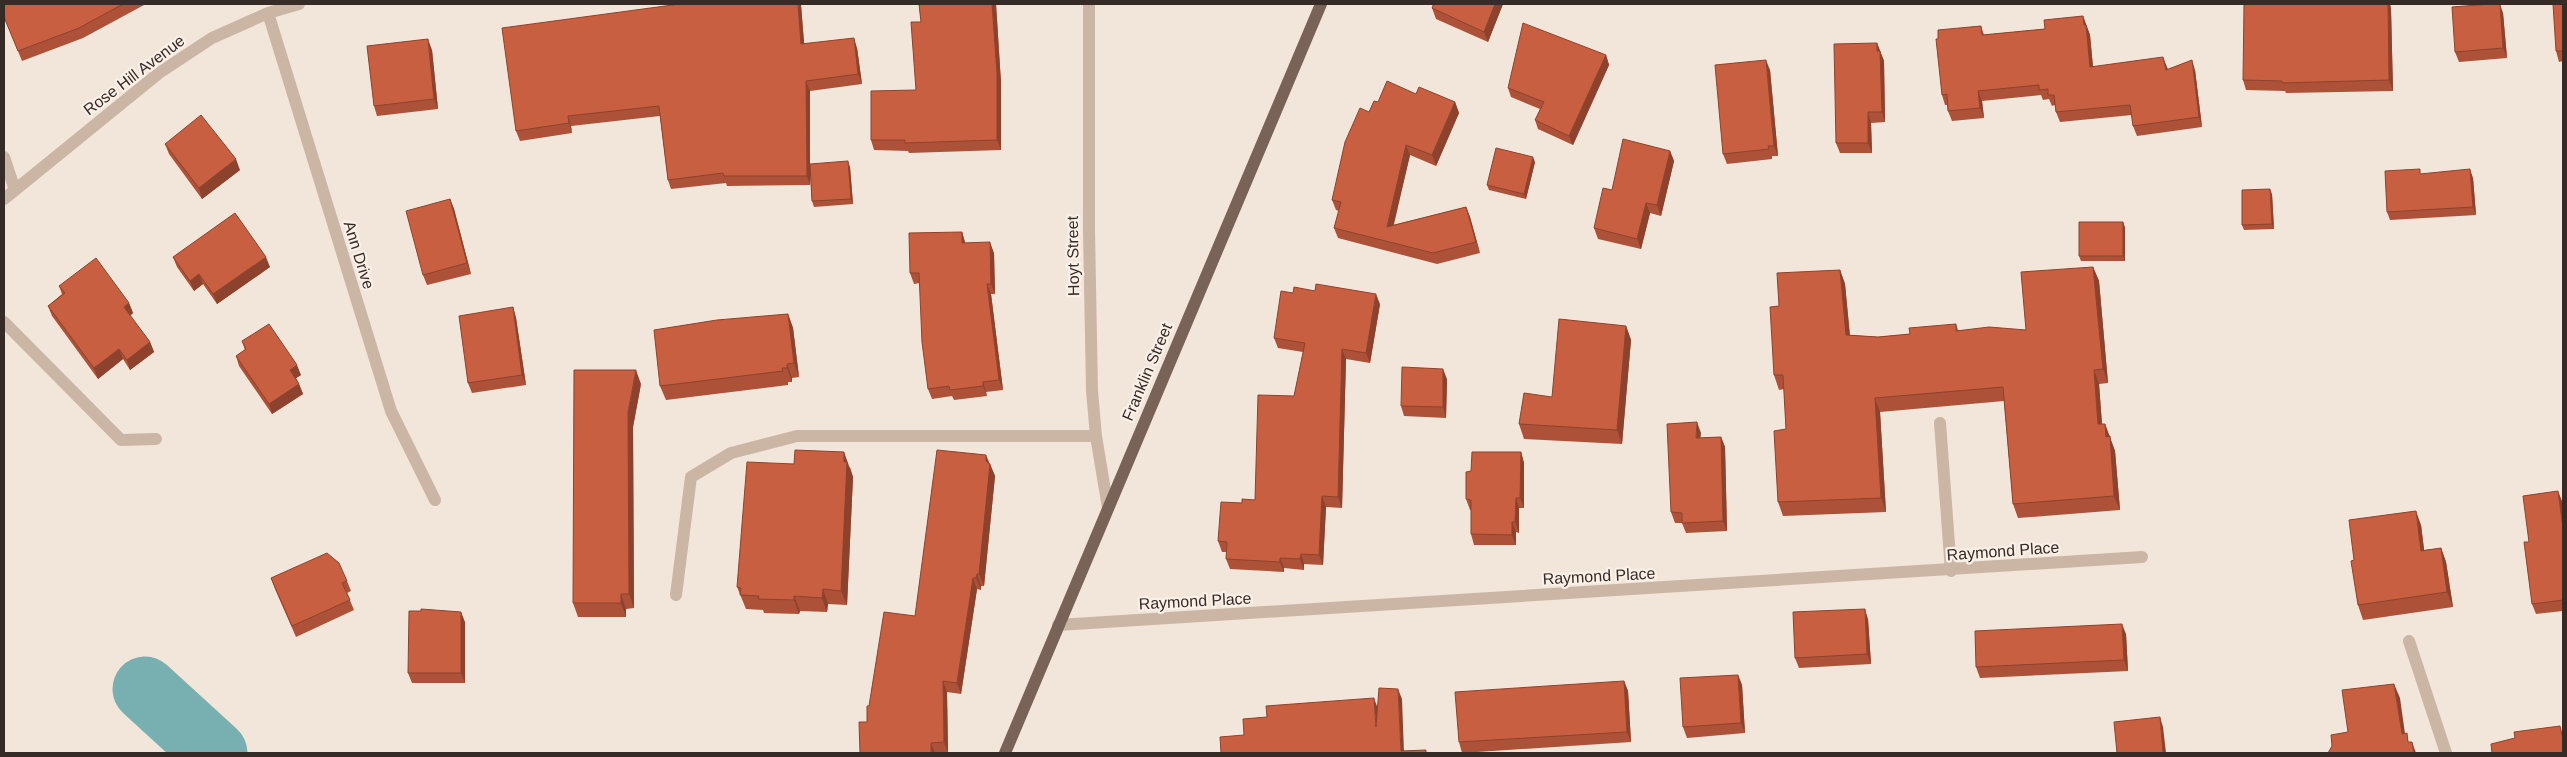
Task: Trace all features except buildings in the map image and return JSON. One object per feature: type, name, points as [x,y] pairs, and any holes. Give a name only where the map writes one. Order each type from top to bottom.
[{"type":"main road","name":"Franklin Street","points":[[1005,753],[1321,4]]},
{"type":"street","name":"Rose Hill Avenue","points":[[4,199],[159,73],[212,38],[268,13],[299,4]]},
{"type":"street","name":"Hoyt Street","points":[[1089,4],[1089,240],[1092,391],[1096,436],[1108,508]]},
{"type":"street","name":"Ann Drive","points":[[268,13],[391,411],[436,500]]},
{"type":"street","points":[[4,157],[15,190]]},
{"type":"street","points":[[4,322],[121,440],[156,439]]},
{"type":"street","points":[[1940,423],[1951,571]]},
{"type":"street","points":[[676,595],[691,477],[731,453],[797,436],[1096,436]]},
{"type":"street","name":"Raymond Place","points":[[1058,625],[1951,571],[2142,557]]},
{"type":"street","points":[[2409,641],[2446,753]]},
{"type":"waterway","points":[[145,689],[215,753]]}]
